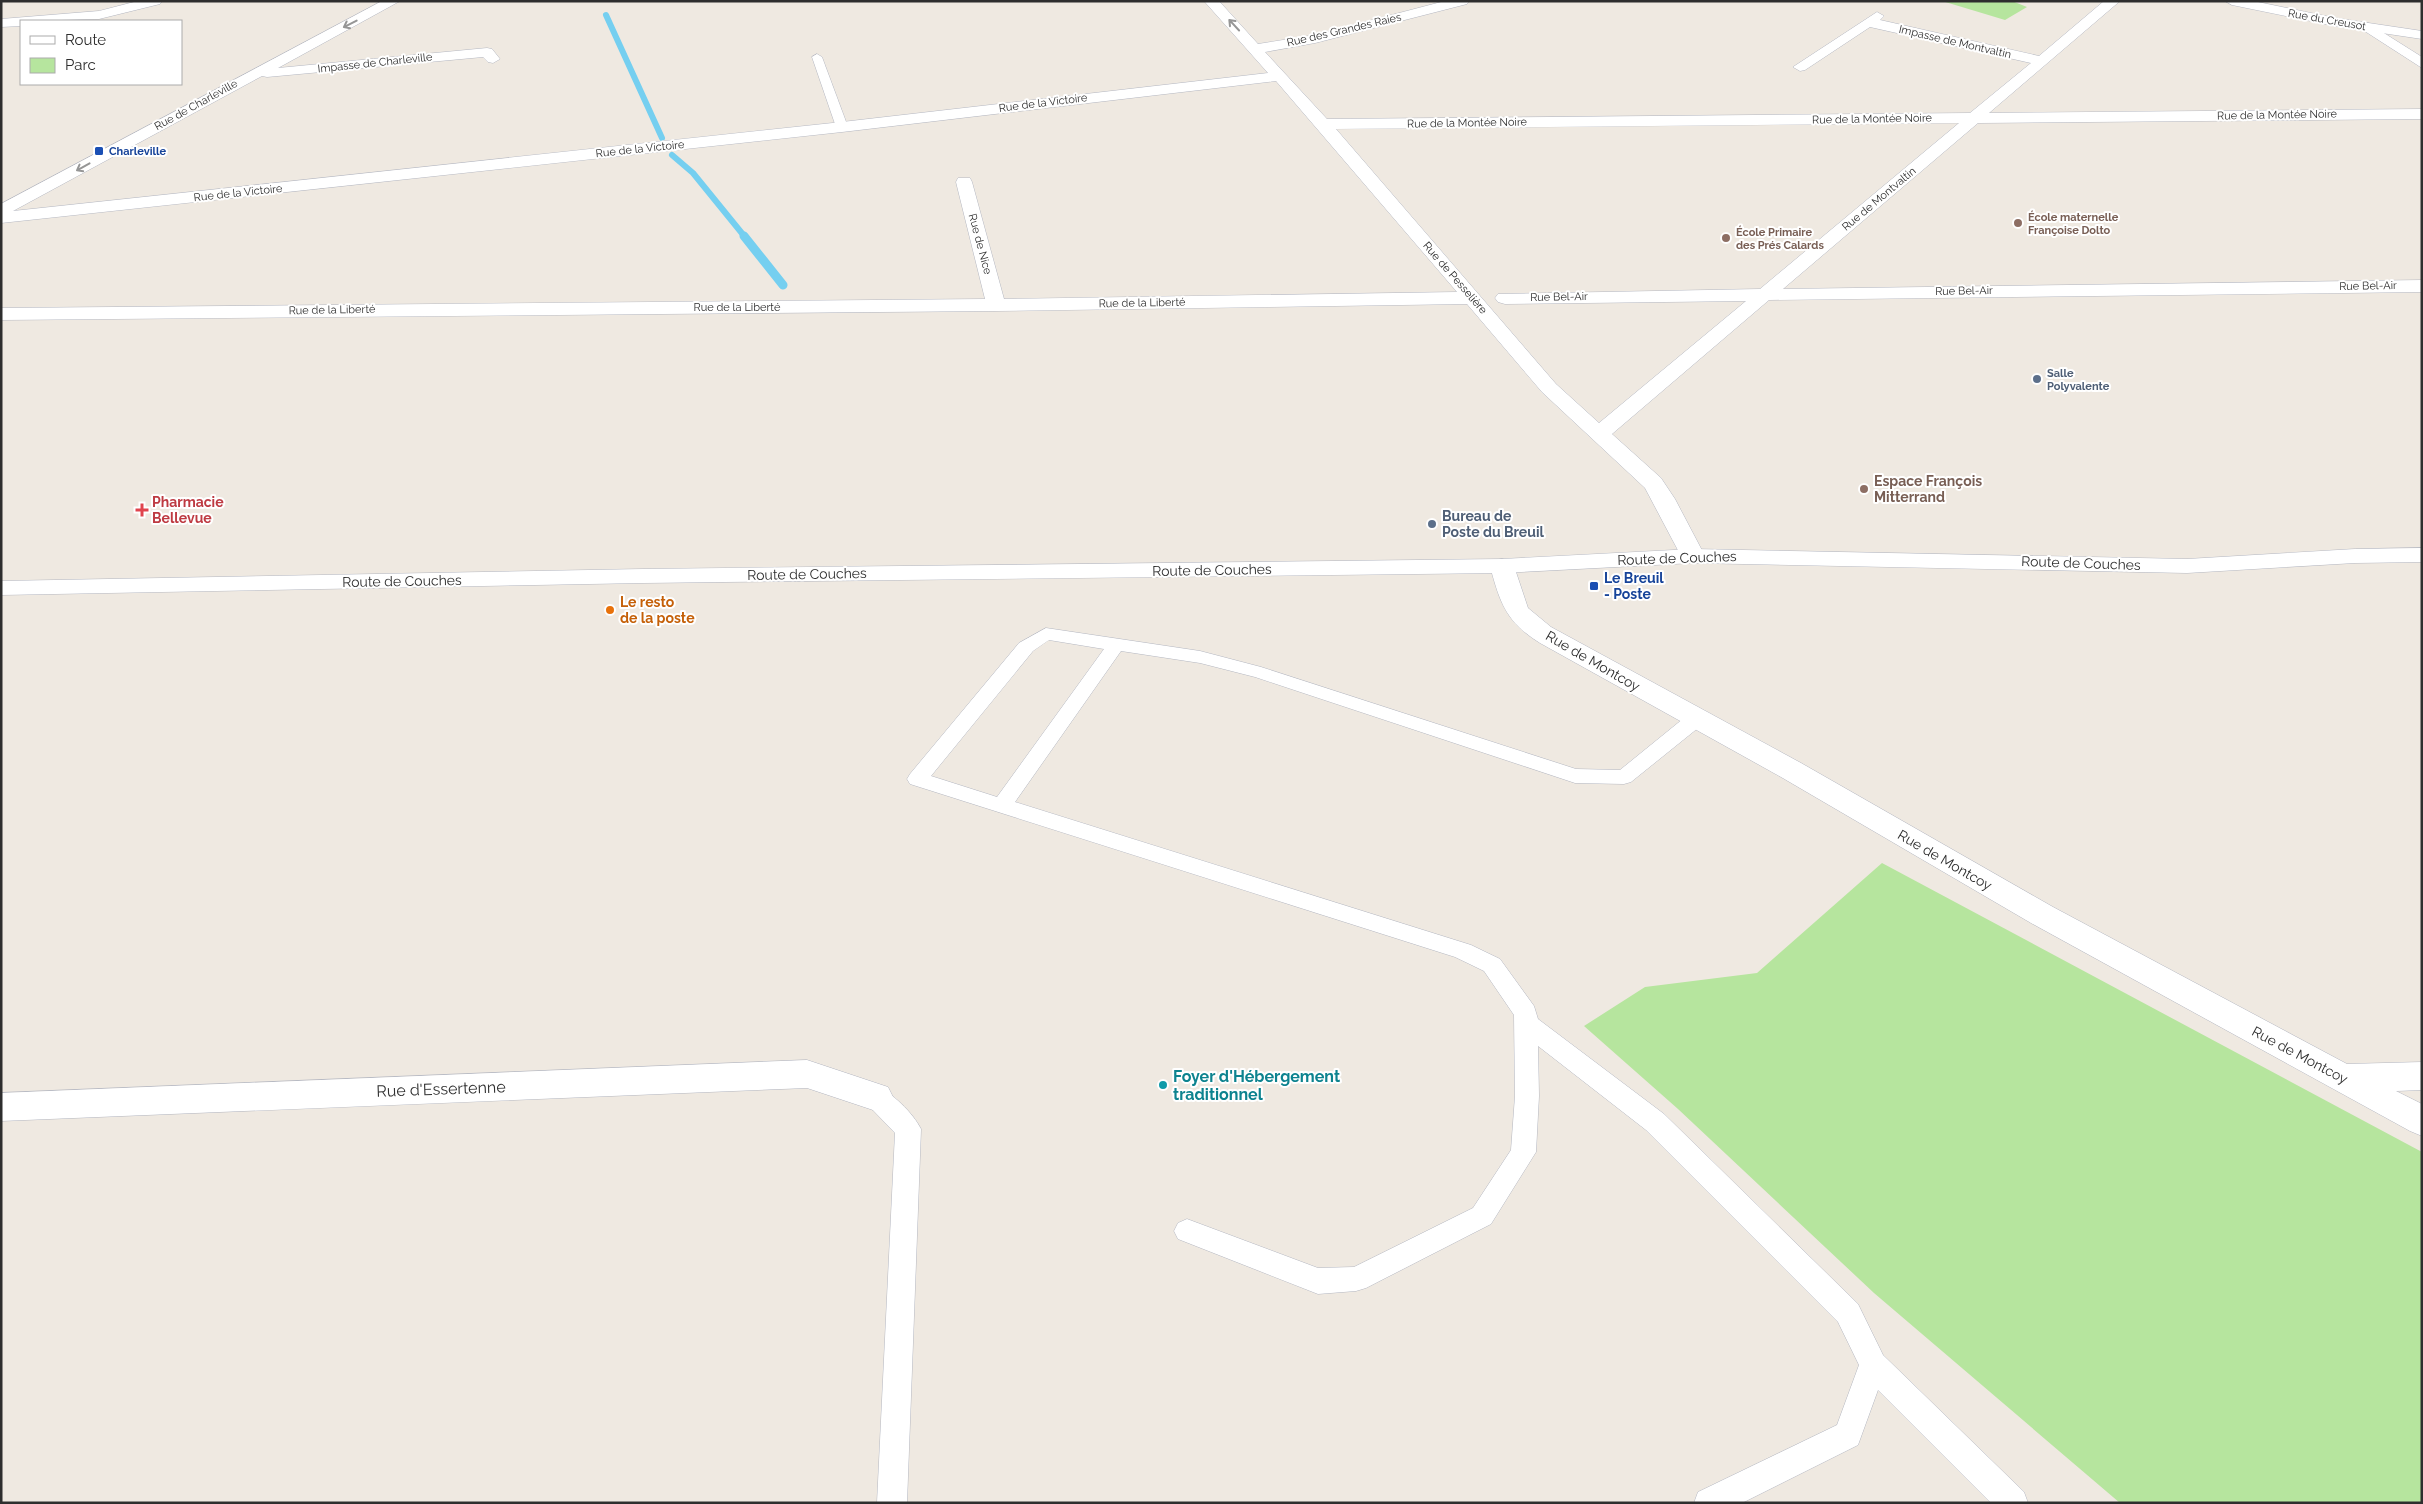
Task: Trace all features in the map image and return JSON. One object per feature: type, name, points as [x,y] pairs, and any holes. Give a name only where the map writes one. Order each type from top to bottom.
[{"type":"street","points":[[38,20],[99,15],[155,1]]},
{"type":"street","name":"Rue de Charleville","points":[[1,211],[393,1]]},
{"type":"street","name":"Rue de Pesselière","points":[[1211,1],[1323,124],[1549,388],[1653,483],[1664,499],[1693,556]]},
{"type":"street","name":"Rue des Grandes Raies","points":[[1256,49],[1315,38],[1462,1]]},
{"type":"street","name":"Rue de Montvaltin","points":[[1598,434],[1977,118],[2113,1]]},
{"type":"street","name":"Rue du Creusot","points":[[2232,1],[2368,27],[2422,34]]},
{"type":"street","name":"Impasse de Montvaltin","points":[[1800,67],[1872,19],[2042,61]]},
{"type":"street","points":[[1,23],[20,21]]},
{"type":"street","points":[[2368,27],[2422,64]]},
{"type":"street","name":"Impasse de Charleville","points":[[252,75],[487,52],[493,59]]},
{"type":"street","name":"Rue de la Victoire","points":[[1,218],[842,127],[1279,76]]},
{"type":"street","name":"Rue de la Montée Noire","points":[[1323,124],[2422,114]]},
{"type":"street","name":"Rue de Nice","points":[[964,182],[996,306]]},
{"type":"street","name":"Rue Bel-Air","points":[[1505,298],[1767,293],[2422,286]]},
{"type":"street","name":"Rue de la Liberté","points":[[1,314],[996,306],[1473,298]]},
{"type":"street","name":"Route de Couches","points":[[2,590],[644,576],[1502,566],[1693,556],[2003,560],[2112,566],[2187,566],[2355,556],[2422,555]]},
{"type":"street","name":"Rue de Montcoy","points":[[1502,566],[1512,599],[1522,617],[1546,635],[1791,770],[2034,911],[2422,1121]]},
{"type":"street","name":"Rue d'Essertenne","points":[[1,1107],[807,1074],[876,1098]]},
{"type":"street","points":[[2343,1078],[2422,1076]]},
{"type":"lane","points":[[817,57],[842,127]]},
{"type":"lane","points":[[1187,1231],[1318,1281],[1356,1279],[1482,1216],[1523,1152],[1527,1096],[1526,1013],[1492,965],[1463,951],[917,778],[1026,647],[1046,634],[1200,658],[1261,673],[1575,776],[1624,778],[1696,719]]},
{"type":"lane","points":[[1002,806],[1116,645]]},
{"type":"lane","points":[[1526,1023],[1662,1128],[1848,1313],[1873,1365],[2013,1503]]},
{"type":"lane","points":[[876,1098],[908,1129],[892,1503]]},
{"type":"lane","points":[[1709,1503],[1848,1435],[1873,1365]]},
{"type":"green space","points":[[1942,1],[2012,1],[2027,7],[2005,20]]},
{"type":"green space","points":[[1882,863],[2422,1152],[2422,1503],[2120,1503],[1874,1293],[1678,1109],[1584,1026],[1645,987],[1757,973]]},
{"type":"waterway","points":[[606,15],[662,138]]},
{"type":"waterway","points":[[672,155],[693,173],[745,237]]},
{"type":"waterway","points":[[744,236],[783,285]]},
{"type":"place","name":"Charleville","points":[[99,151]]},
{"type":"place","name":"École maternelle Françoise Dolto","points":[[2018,223]]},
{"type":"place","name":"École Primaire des Prés Calards","points":[[1726,238]]},
{"type":"place","name":"Salle Polyvalente","points":[[2037,379]]},
{"type":"place","name":"Espace François Mitterrand","points":[[1864,489]]},
{"type":"place","name":"Pharmacie Bellevue","points":[[142,510]]},
{"type":"place","name":"Bureau de Poste du Breuil","points":[[1432,524]]},
{"type":"place","name":"Le Breuil - Poste","points":[[1594,586]]},
{"type":"place","name":"Le resto de la poste","points":[[610,610]]},
{"type":"place","name":"Foyer d'Hébergement traditionnel","points":[[1163,1085]]}]
